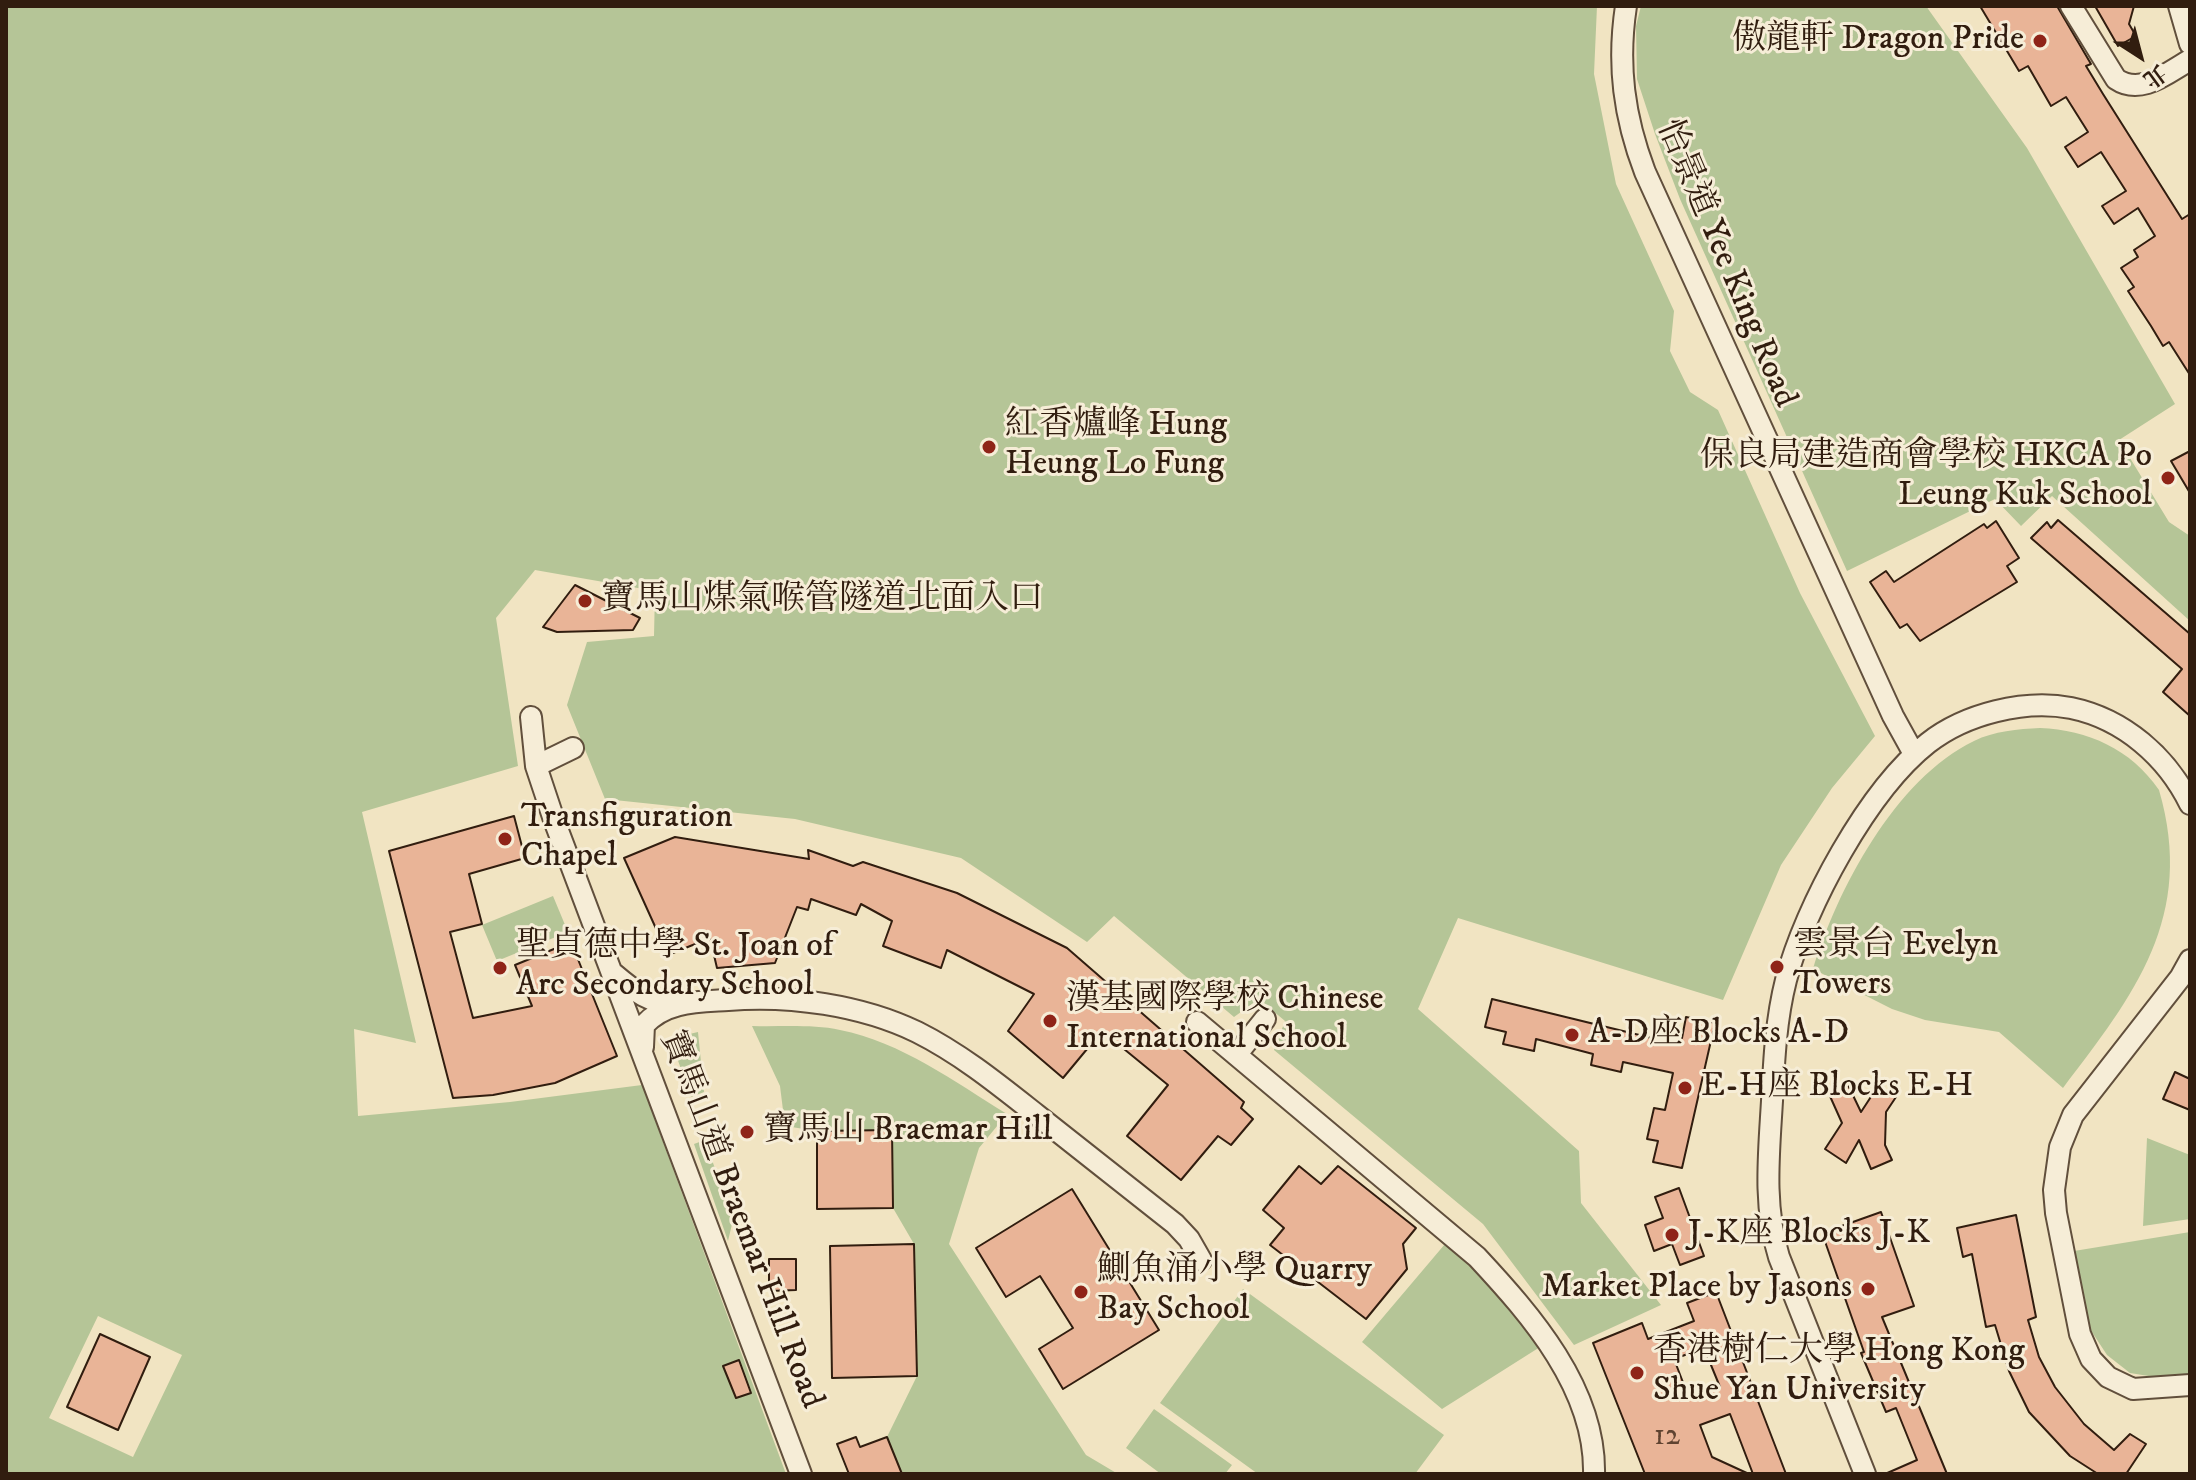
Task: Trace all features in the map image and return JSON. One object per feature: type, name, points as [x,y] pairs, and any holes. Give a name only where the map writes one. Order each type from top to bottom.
[{"type":"street","name":"怡景道 Yee King Road","points":[[1626,6],[1622,86],[1630,128],[1645,172],[1883,694],[1914,754]]},
{"type":"street","points":[[2071,6],[2116,79],[2123,84],[2141,86],[2190,60]]},
{"type":"street","points":[[2179,6],[2190,44]]},
{"type":"street","points":[[1865,1474],[1772,1233],[1768,1191],[1775,1051],[1786,981],[1822,887],[1838,857],[1882,792],[1914,754],[1931,740],[1974,717],[2023,707],[2062,706],[2083,711],[2118,726],[2161,758],[2190,804]]},
{"type":"street","name":"寶馬山道 Braemar Hill Road","points":[[531,717],[536,766],[801,1474]]},
{"type":"street","points":[[536,766],[573,748]]},
{"type":"street","points":[[2190,960],[2180,978],[2073,1115],[2060,1147],[2054,1190],[2080,1334],[2091,1359],[2108,1377],[2133,1389],[2190,1385]]},
{"type":"street","points":[[612,972],[645,997],[666,1004],[780,1000],[833,1007],[876,1017],[915,1031],[961,1057],[1175,1224],[1189,1239],[1201,1260]]},
{"type":"street","points":[[644,1059],[644,1025],[653,1016],[687,1003]]},
{"type":"street","points":[[1237,1054],[1265,1019]]},
{"type":"street","points":[[1197,1022],[1477,1257],[1517,1301],[1553,1351],[1572,1386],[1588,1428],[1594,1474]]},
{"type":"green space","points":[[6,6],[1597,6],[1594,74],[1616,184],[1674,311],[1670,351],[1690,392],[1718,410],[1800,593],[1875,736],[1832,788],[1781,865],[1723,1000],[1458,918],[1418,1009],[1579,1151],[1581,1203],[1661,1305],[1574,1345],[1483,1224],[1274,1050],[1285,1021],[1259,999],[1234,1017],[1114,916],[1087,942],[961,858],[795,819],[605,799],[567,705],[587,642],[654,636],[655,591],[535,570],[496,618],[518,766],[362,812],[416,1043],[354,1029],[358,1116],[510,1102],[642,1085],[786,1474],[6,1474]],"holes":[[[98,1316],[182,1355],[133,1457],[49,1418]]]},
{"type":"green space","points":[[1641,6],[1926,6],[2027,148],[2175,404],[2119,440],[2169,522],[2190,536],[2190,621],[2052,496],[2021,526],[1995,499],[1847,571],[1680,199],[1655,134],[1637,79],[1636,26]]},
{"type":"green space","points":[[2040,728],[2091,738],[2107,744],[2135,763],[2159,790],[2168,835],[2170,877],[2164,916],[2152,952],[2113,1020],[2063,1088],[1999,1032],[1925,1020],[1892,1009],[1813,969],[1837,905],[1854,872],[1895,809],[1919,782],[1945,758],[1974,741],[1998,733]]},
{"type":"green space","points":[[553,896],[568,932],[497,961],[482,925]]},
{"type":"green space","points":[[752,1026],[818,1027],[863,1036],[927,1064],[1007,1114],[979,1148],[949,1244],[1086,1455],[1118,1474],[902,1474],[887,1437],[917,1376],[914,1244],[893,1208],[892,1130],[817,1131],[785,1126],[780,1086]]},
{"type":"green space","points":[[698,1032],[704,1092],[691,1097],[676,1055],[681,1036]]},
{"type":"green space","points":[[2147,1138],[2190,1155],[2190,1219],[2143,1226]]},
{"type":"green space","points":[[705,1140],[733,1220],[728,1241],[694,1144]]},
{"type":"green space","points":[[2190,1232],[2190,1375],[2161,1378],[2130,1373],[2107,1355],[2088,1326],[2074,1251]]},
{"type":"green space","points":[[1445,1244],[1495,1289],[1540,1347],[1442,1409],[1362,1342]]},
{"type":"green space","points":[[1243,1289],[1444,1435],[1415,1474],[1258,1474],[1160,1403]]},
{"type":"green space","points":[[1154,1409],[1232,1465],[1225,1474],[1161,1474],[1126,1448]]},
{"type":"building","points":[[1980,6],[2057,6],[2091,64],[2086,66],[2182,219],[2190,214],[2190,375],[2169,342],[2163,346],[2128,291],[2134,287],[2121,268],[2138,257],[2134,250],[2155,236],[2138,208],[2114,224],[2102,206],[2126,191],[2101,152],[2078,167],[2065,147],[2088,132],[2066,97],[2051,106],[2028,66],[2019,71]]},
{"type":"building","points":[[2095,6],[2134,6],[2129,24],[2136,36],[2118,46]]},
{"type":"building","points":[[2190,451],[2190,493],[2171,461]]},
{"type":"building","points":[[2058,520],[2190,634],[2190,716],[2163,692],[2182,669],[2031,538],[2047,522],[2051,528]]},
{"type":"building","points":[[1996,521],[2019,558],[2007,566],[2017,582],[1920,641],[1907,624],[1900,628],[1870,582],[1886,571],[1894,582],[1984,524],[1987,528]]},
{"type":"building","name":"寶馬山煤氣喉管隧道北面入口","points":[[575,585],[640,618],[633,630],[557,632],[543,627]]},
{"type":"building","points":[[514,816],[525,858],[469,874],[482,924],[450,932],[473,1018],[532,1006],[515,965],[571,942],[617,1056],[555,1083],[493,1095],[453,1098],[389,851]]},
{"type":"building","points":[[675,837],[809,859],[808,850],[853,866],[863,862],[957,893],[1067,948],[1244,1102],[1241,1108],[1253,1119],[1231,1145],[1218,1136],[1181,1180],[1127,1136],[1168,1085],[1102,1031],[1063,1078],[1008,1031],[1034,994],[947,950],[941,968],[883,946],[892,921],[861,904],[856,915],[811,899],[808,910],[797,907],[775,963],[717,968],[710,938],[668,955],[624,858]]},
{"type":"building","points":[[1492,999],[1668,1042],[1670,1035],[1682,1038],[1686,1017],[1715,1023],[1682,1168],[1653,1162],[1658,1141],[1647,1139],[1654,1108],[1665,1110],[1673,1073],[1623,1062],[1621,1072],[1591,1065],[1593,1054],[1536,1039],[1534,1051],[1503,1044],[1506,1032],[1485,1027]]},
{"type":"building","points":[[2175,1072],[2190,1079],[2190,1110],[2163,1099]]},
{"type":"building","points":[[1848,1085],[1861,1112],[1878,1086],[1896,1097],[1886,1112],[1885,1145],[1892,1160],[1871,1169],[1859,1140],[1846,1163],[1825,1149],[1842,1123],[1829,1094]]},
{"type":"building","points":[[892,1130],[893,1208],[817,1209],[817,1131]]},
{"type":"building","points":[[1299,1166],[1321,1184],[1338,1166],[1416,1228],[1403,1244],[1407,1269],[1366,1319],[1270,1245],[1284,1228],[1263,1210]]},
{"type":"building","name":"J-K座 Blocks J-K","points":[[1679,1188],[1704,1256],[1680,1265],[1672,1244],[1654,1251],[1645,1225],[1663,1218],[1655,1197]]},
{"type":"building","points":[[1072,1189],[1159,1330],[1063,1389],[1039,1349],[1073,1328],[1040,1276],[1006,1297],[976,1248]]},
{"type":"building","points":[[1881,1212],[1914,1306],[1882,1317],[1947,1474],[1885,1474],[1917,1460],[1896,1408],[1886,1412],[1861,1353],[1864,1352],[1822,1233]]},
{"type":"building","points":[[2016,1215],[2036,1317],[2028,1320],[2039,1357],[2055,1387],[2084,1424],[2114,1450],[2130,1434],[2146,1444],[2126,1474],[2098,1474],[2070,1456],[2029,1412],[2009,1371],[1995,1325],[1986,1327],[1972,1254],[1963,1257],[1957,1228]]},
{"type":"building","points":[[914,1244],[917,1376],[832,1378],[830,1246]]},
{"type":"building","points":[[769,1259],[796,1259],[796,1290],[769,1291]]},
{"type":"building","name":"香港樹仁大學 Hong Kong Shue Yan University","points":[[1716,1292],[1786,1474],[1753,1474],[1730,1414],[1700,1425],[1712,1457],[1749,1474],[1645,1474],[1593,1343],[1642,1323],[1648,1339],[1694,1321],[1687,1303]],"holes":[[[1704,1348],[1720,1387],[1689,1398],[1674,1359]]]},
{"type":"building","points":[[100,1334],[150,1357],[118,1430],[67,1407]]},
{"type":"building","points":[[739,1360],[751,1393],[736,1398],[723,1366]]},
{"type":"building","points":[[856,1437],[860,1447],[887,1437],[902,1474],[849,1474],[837,1444]]},
{"type":"place","name":"傲龍軒 Dragon Pride","points":[[2040,41]]},
{"type":"place","name":"紅香爐峰 Hung Heung Lo Fung","points":[[989,447]]},
{"type":"place","name":"保良局建造商會學校 HKCA Po Leung Kuk School","points":[[2168,478]]},
{"type":"place","name":"寶馬山煤氣喉管隧道北面入口","points":[[585,601]]},
{"type":"place","name":"Transfiguration Chapel","points":[[505,839]]},
{"type":"place","name":"雲景台 Evelyn Towers","points":[[1777,967]]},
{"type":"place","name":"聖貞德中學 St. Joan of Arc Secondary School","points":[[500,968]]},
{"type":"place","name":"漢基國際學校 Chinese International School","points":[[1050,1021]]},
{"type":"place","name":"A-D座 Blocks A-D","points":[[1572,1035]]},
{"type":"place","name":"E-H座 Blocks E-H","points":[[1685,1088]]},
{"type":"place","name":"寶馬山 Braemar Hill","points":[[747,1132]]},
{"type":"place","name":"J-K座 Blocks J-K","points":[[1672,1235]]},
{"type":"place","name":"Market Place by Jasons","points":[[1868,1289]]},
{"type":"place","name":"鰂魚涌小學 Quarry Bay School","points":[[1081,1292]]},
{"type":"place","name":"香港樹仁大學 Hong Kong Shue Yan University","points":[[1637,1373]]}]
